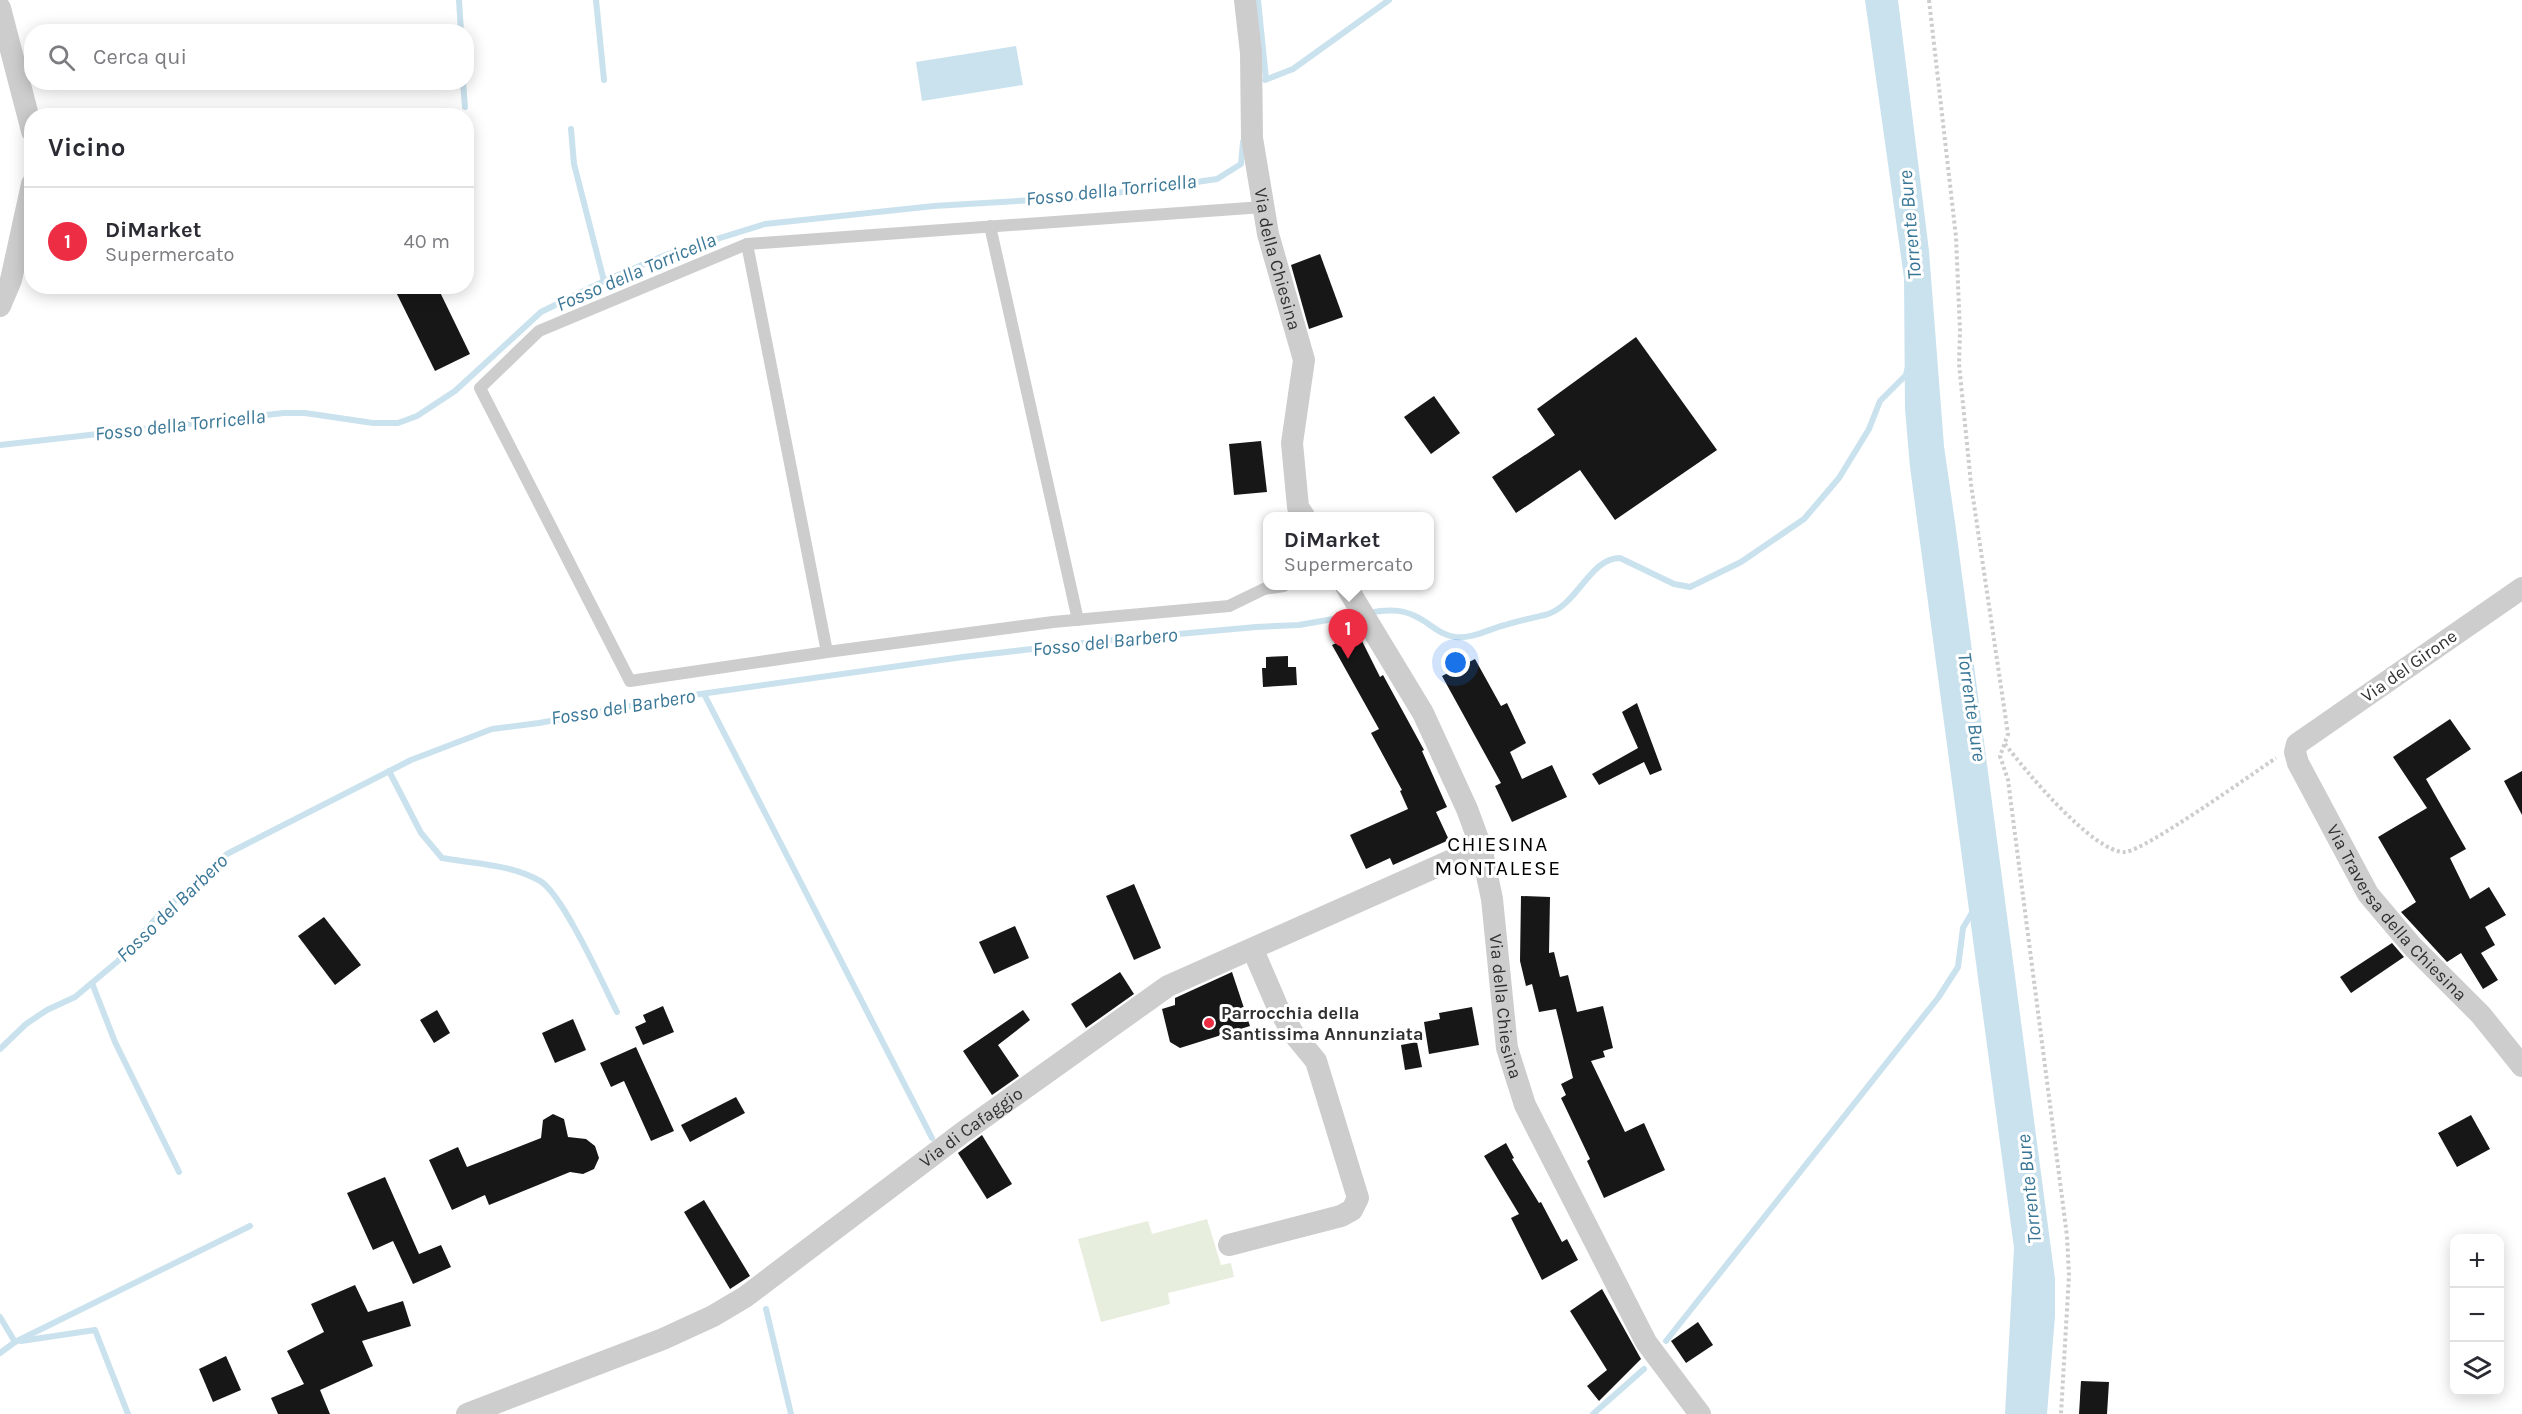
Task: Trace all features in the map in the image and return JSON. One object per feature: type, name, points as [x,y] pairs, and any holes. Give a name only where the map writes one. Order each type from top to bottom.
[{"type":"street","name":"Via della Chiesina","points":[[1245,0],[1251,53],[1252,138],[1263,207],[1268,234],[1305,360],[1292,443],[1298,507],[1301,512]]},
{"type":"street","points":[[0,8],[26,108]]},
{"type":"street","points":[[0,306],[11,280],[24,221]]},
{"type":"street","name":"Via del Girone","points":[[2296,746],[2522,588]]},
{"type":"street","name":"Via della Chiesina","points":[[1349,590],[1423,713],[1467,809],[1481,847],[1492,899],[1507,1048],[1518,1089],[1646,1342],[1700,1414]]},
{"type":"street","name":"Via Traversa della Chiesina","points":[[2296,746],[2298,763],[2368,894],[2412,946],[2481,1015],[2522,1066]]},
{"type":"street","name":"Via di Cafaggio","points":[[467,1414],[663,1339],[723,1311],[745,1297],[962,1133],[1177,981],[1253,950],[1481,847]]},
{"type":"street","points":[[1229,1245],[1336,1218],[1352,1210],[1358,1198],[1316,1061],[1293,1033],[1278,1008],[1253,950]]},
{"type":"lane","points":[[1263,207],[747,244],[539,331],[480,388],[630,681],[827,652],[1077,620],[1229,606],[1263,589]]},
{"type":"lane","points":[[990,226],[1077,620]]},
{"type":"lane","points":[[747,244],[827,652]]},
{"type":"path","points":[[1929,0],[1956,237],[1960,375],[1972,495],[2008,734],[2000,756],[2008,780],[2069,1263],[2061,1414]]},
{"type":"path","points":[[2005,744],[2026,773],[2078,825],[2106,845],[2125,852],[2133,850],[2164,831],[2296,746]]},
{"type":"green space","points":[[1207,1219],[1221,1265],[1231,1263],[1234,1277],[1168,1293],[1170,1304],[1101,1322],[1078,1239],[1148,1221],[1152,1234]]},
{"type":"water","name":"Torrente Bure","points":[[1865,0],[1898,0],[1929,251],[1944,446],[2055,1279],[2055,1316],[2047,1414],[2005,1414],[2014,1248],[1910,467],[1905,409],[1904,278]]},
{"type":"water","points":[[1016,46],[1023,85],[922,101],[916,62]]},
{"type":"building","points":[[1320,254],[1343,317],[1309,329],[1291,265]]},
{"type":"building","points":[[397,294],[441,294],[470,354],[435,371]]},
{"type":"building","points":[[1636,337],[1717,450],[1615,520],[1580,470],[1516,513],[1492,477],[1555,435],[1537,409]]},
{"type":"building","points":[[1434,396],[1460,433],[1431,454],[1404,417]]},
{"type":"building","points":[[1261,441],[1267,492],[1234,495],[1229,444]]},
{"type":"building","points":[[1358,633],[1380,677],[1383,675],[1424,750],[1422,751],[1447,807],[1436,812],[1449,840],[1393,865],[1390,858],[1366,869],[1350,835],[1408,809],[1400,791],[1402,790],[1371,733],[1379,729],[1332,645]]},
{"type":"building","points":[[1288,656],[1288,667],[1296,667],[1297,685],[1263,687],[1262,668],[1266,668],[1266,657]]},
{"type":"building","points":[[1475,659],[1501,706],[1507,703],[1526,743],[1510,752],[1522,779],[1552,765],[1567,797],[1512,822],[1495,786],[1501,783],[1442,676]]},
{"type":"building","points":[[1637,703],[1662,770],[1650,775],[1644,762],[1599,785],[1592,774],[1638,748],[1622,712]]},
{"type":"building","points":[[2450,719],[2471,749],[2426,779],[2466,849],[2450,858],[2470,899],[2489,887],[2506,915],[2485,927],[2495,945],[2481,953],[2498,980],[2483,989],[2461,953],[2447,962],[2401,912],[2416,902],[2378,837],[2427,808],[2393,757]]},
{"type":"building","points":[[2522,771],[2522,815],[2504,781]]},
{"type":"building","points":[[1134,884],[1161,948],[1134,960],[1106,896]]},
{"type":"building","points":[[1521,896],[1550,897],[1549,953],[1554,952],[1560,977],[1568,975],[1577,1012],[1603,1006],[1613,1048],[1603,1051],[1605,1057],[1591,1061],[1625,1132],[1644,1123],[1665,1170],[1604,1198],[1587,1161],[1590,1159],[1561,1098],[1566,1095],[1561,1084],[1573,1078],[1556,1009],[1539,1012],[1532,984],[1526,986],[1520,961]]},
{"type":"building","points":[[324,917],[361,965],[335,985],[298,936]]},
{"type":"building","points":[[1015,926],[1029,958],[994,974],[979,942]]},
{"type":"building","points":[[2392,943],[2404,957],[2351,993],[2340,977]]},
{"type":"building","points":[[1120,972],[1134,994],[1086,1028],[1071,1004]]},
{"type":"building","points":[[1232,972],[1250,1026],[1180,1048],[1170,1042],[1162,1009],[1175,1005],[1175,998]]},
{"type":"building","points":[[663,1006],[674,1032],[643,1045],[635,1027],[646,1022],[643,1015]]},
{"type":"building","points":[[1472,1007],[1479,1045],[1429,1054],[1424,1022],[1440,1019],[1439,1013]]},
{"type":"building","points":[[437,1010],[450,1033],[434,1043],[420,1020]]},
{"type":"building","points":[[1023,1010],[1030,1020],[998,1045],[1019,1076],[992,1095],[963,1051]]},
{"type":"building","points":[[573,1019],[586,1050],[555,1063],[542,1033]]},
{"type":"building","points":[[1417,1042],[1422,1067],[1405,1070],[1401,1045]]},
{"type":"building","points":[[636,1047],[674,1131],[651,1141],[624,1081],[611,1087],[600,1063]]},
{"type":"building","points":[[736,1097],[745,1113],[690,1142],[681,1125]]},
{"type":"building","points":[[553,1114],[564,1119],[568,1137],[586,1139],[595,1146],[599,1158],[594,1169],[583,1174],[570,1172],[489,1205],[485,1195],[452,1210],[429,1160],[458,1147],[467,1167],[541,1138],[543,1120]]},
{"type":"building","points":[[2471,1115],[2490,1149],[2457,1167],[2438,1133]]},
{"type":"building","points":[[982,1135],[1012,1184],[987,1199],[958,1153]]},
{"type":"building","points":[[1506,1143],[1514,1158],[1512,1159],[1539,1203],[1541,1202],[1562,1242],[1567,1239],[1578,1260],[1542,1280],[1511,1218],[1519,1214],[1484,1156]]},
{"type":"building","points":[[385,1177],[419,1254],[441,1245],[451,1267],[413,1284],[393,1241],[373,1250],[347,1193]]},
{"type":"building","points":[[704,1200],[750,1276],[730,1289],[684,1212]]},
{"type":"building","points":[[355,1285],[368,1312],[403,1301],[411,1326],[362,1341],[373,1366],[320,1390],[330,1414],[278,1414],[271,1398],[304,1384],[287,1351],[324,1332],[311,1304]]},
{"type":"building","points":[[1602,1289],[1641,1359],[1599,1401],[1587,1386],[1607,1370],[1570,1311]]},
{"type":"building","points":[[1698,1322],[1713,1345],[1686,1363],[1671,1341]]},
{"type":"building","points":[[226,1356],[241,1390],[213,1402],[199,1369]]},
{"type":"building","points":[[2081,1381],[2109,1382],[2107,1414],[2079,1414]]},
{"type":"waterway","points":[[459,0],[460,24]]},
{"type":"waterway","points":[[596,0],[604,80]]},
{"type":"waterway","points":[[1258,0],[1266,79]]},
{"type":"waterway","name":"Fosso della Torricella","points":[[1265,80],[1293,69],[1389,0]]},
{"type":"waterway","points":[[464,90],[465,107]]},
{"type":"waterway","points":[[571,129],[574,164],[604,281]]},
{"type":"waterway","name":"Fosso della Torricella","points":[[0,445],[284,413],[305,413],[373,423],[398,423],[417,416],[455,391],[541,312],[604,281],[668,254],[765,224],[934,206],[1082,197],[1217,179],[1241,164],[1243,142]]},
{"type":"waterway","name":"Fosso del Barbero","points":[[1374,612],[1405,612],[1449,636],[1468,637],[1556,610],[1600,566],[1609,560],[1620,558],[1674,584],[1690,587],[1741,562],[1804,519],[1839,478],[1869,429],[1880,401],[1906,375],[1907,370]]},
{"type":"waterway","name":"Fosso del Barbero","points":[[0,1049],[26,1024],[47,1010],[75,997],[118,961],[158,916],[227,854],[411,760],[492,729],[539,723],[679,697],[963,657],[1101,641],[1299,625],[1345,617]]},
{"type":"waterway","points":[[704,694],[932,1138]]},
{"type":"waterway","points":[[389,771],[421,833],[442,858],[517,871],[540,881],[549,889],[571,921],[617,1012]]},
{"type":"waterway","points":[[1666,1341],[1938,998],[1958,967],[1963,928],[1973,911]]},
{"type":"waterway","points":[[92,983],[115,1042],[179,1172]]},
{"type":"waterway","points":[[0,1353],[15,1342],[250,1226]]},
{"type":"waterway","points":[[766,1309],[791,1414]]},
{"type":"waterway","points":[[0,1317],[15,1342]]},
{"type":"waterway","points":[[21,1341],[95,1330],[128,1414]]},
{"type":"waterway","points":[[1593,1414],[1644,1369]]},
{"type":"place","name":"DiMarket","points":[[1348,659]]},
{"type":"place","name":"Parrocchia della Santissima Annunziata","points":[[1209,1023]]},
{"type":"district","name":"CHIESINA MONTALESE","points":[[1498,856]]}]
